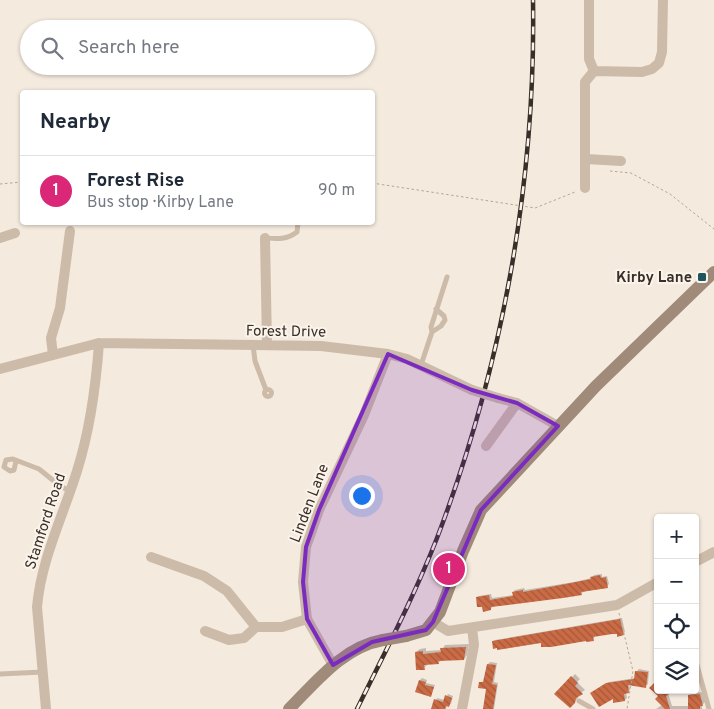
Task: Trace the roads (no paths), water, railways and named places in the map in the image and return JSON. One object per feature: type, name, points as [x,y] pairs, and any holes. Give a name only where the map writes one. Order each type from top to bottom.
[{"type":"street","points":[[589,0],[590,59],[594,71]]},
{"type":"street","points":[[594,71],[642,72],[652,69],[658,63],[662,52],[663,0]]},
{"type":"street","points":[[586,188],[585,82],[594,71]]},
{"type":"street","points":[[586,160],[610,166],[621,161]]},
{"type":"street","points":[[54,355],[51,338],[60,308],[70,231]]},
{"type":"street","points":[[0,238],[15,233]]},
{"type":"street","points":[[265,238],[267,345]]},
{"type":"street","points":[[289,709],[333,665],[364,645],[426,630],[440,612],[481,510],[558,426],[664,319],[714,272]]},
{"type":"street","name":"Forest Drive","points":[[0,369],[99,343],[321,346],[388,354],[407,359],[472,390],[518,403],[558,426]]},
{"type":"street","name":"Stamford Road","points":[[46,709],[37,607],[38,594],[47,559],[77,469],[96,377],[99,343]]},
{"type":"street","name":"Linden Lane","points":[[333,665],[307,620],[303,582],[306,547],[319,510],[364,415],[388,354]]},
{"type":"street","points":[[486,446],[518,403]]},
{"type":"street","points":[[699,560],[714,552]]},
{"type":"street","points":[[151,557],[204,576],[227,591],[256,627]]},
{"type":"street","points":[[433,622],[448,632],[617,605],[654,584]]},
{"type":"street","points":[[205,631],[229,640],[244,638],[256,627],[282,627],[307,620]]},
{"type":"street","points":[[462,709],[474,645],[472,628]]},
{"type":"lane","points":[[265,238],[281,240],[291,237],[297,232],[298,225]]},
{"type":"lane","points":[[421,366],[432,332],[431,327],[436,309],[447,277]]},
{"type":"lane","points":[[432,332],[441,326],[445,320],[444,316],[436,309]]},
{"type":"lane","points":[[254,345],[255,361],[266,390]]},
{"type":"lane","points":[[16,461],[39,469],[60,486],[70,491]]},
{"type":"lane","points":[[0,674],[43,672]]},
{"type":"lane","points":[[699,673],[709,709]]},
{"type":"lane","points":[[578,702],[593,709]]},
{"type":"railway","points":[[357,709],[409,603],[437,538],[460,474],[480,408],[497,341],[511,274],[521,205],[528,137],[533,0]]},
{"type":"place","name":"Kirby Lane","points":[[702,277]]},
{"type":"place","name":"Forest Rise","points":[[449,569]]}]
